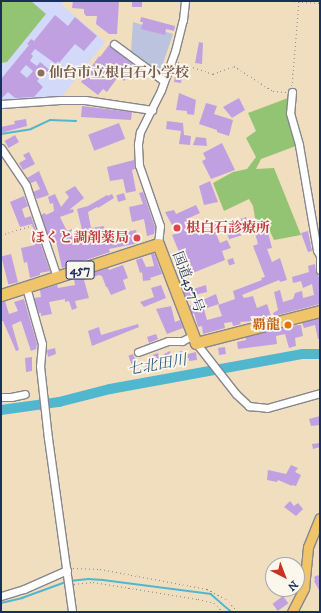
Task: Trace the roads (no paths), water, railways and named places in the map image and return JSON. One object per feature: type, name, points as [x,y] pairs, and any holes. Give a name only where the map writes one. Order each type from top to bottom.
[{"type":"highway","name":"国道457号","points":[[1,295],[158,244],[194,340]]},
{"type":"highway","points":[[194,340],[320,311]]},
{"type":"main road","points":[[292,612],[304,588],[308,547],[320,518]]},
{"type":"street","points":[[158,244],[160,226],[137,155],[140,132],[152,110],[172,60],[184,20],[185,1]]},
{"type":"street","points":[[114,44],[164,81]]},
{"type":"street","points":[[292,92],[290,114],[299,145],[316,250],[320,257],[320,270]]},
{"type":"street","points":[[1,104],[85,100],[152,110]]},
{"type":"street","points":[[1,148],[26,185],[57,277]]},
{"type":"street","points":[[26,287],[42,344],[40,366],[44,391],[48,438],[72,612]]},
{"type":"street","points":[[138,352],[168,341],[194,340],[236,394],[246,404],[262,409],[320,393]]},
{"type":"street","points":[[1,397],[25,394]]},
{"type":"street","points":[[1,596],[24,589],[67,572]]},
{"type":"waterway","points":[[1,134],[31,129],[50,120],[76,121]]},
{"type":"waterway","name":"七北田川","points":[[1,410],[59,402],[110,389],[303,354],[320,354]]},
{"type":"waterway","points":[[70,581],[88,579],[103,580],[211,594],[232,612]]},
{"type":"waterway","points":[[1,603],[22,598],[66,582]]},
{"type":"place","name":"仙台市立根白石小学校","points":[[41,73]]},
{"type":"place","name":"根白石診療所","points":[[177,228]]},
{"type":"place","name":"ほくと調剤薬局","points":[[137,238]]},
{"type":"place","name":"覇龍","points":[[288,325]]}]
